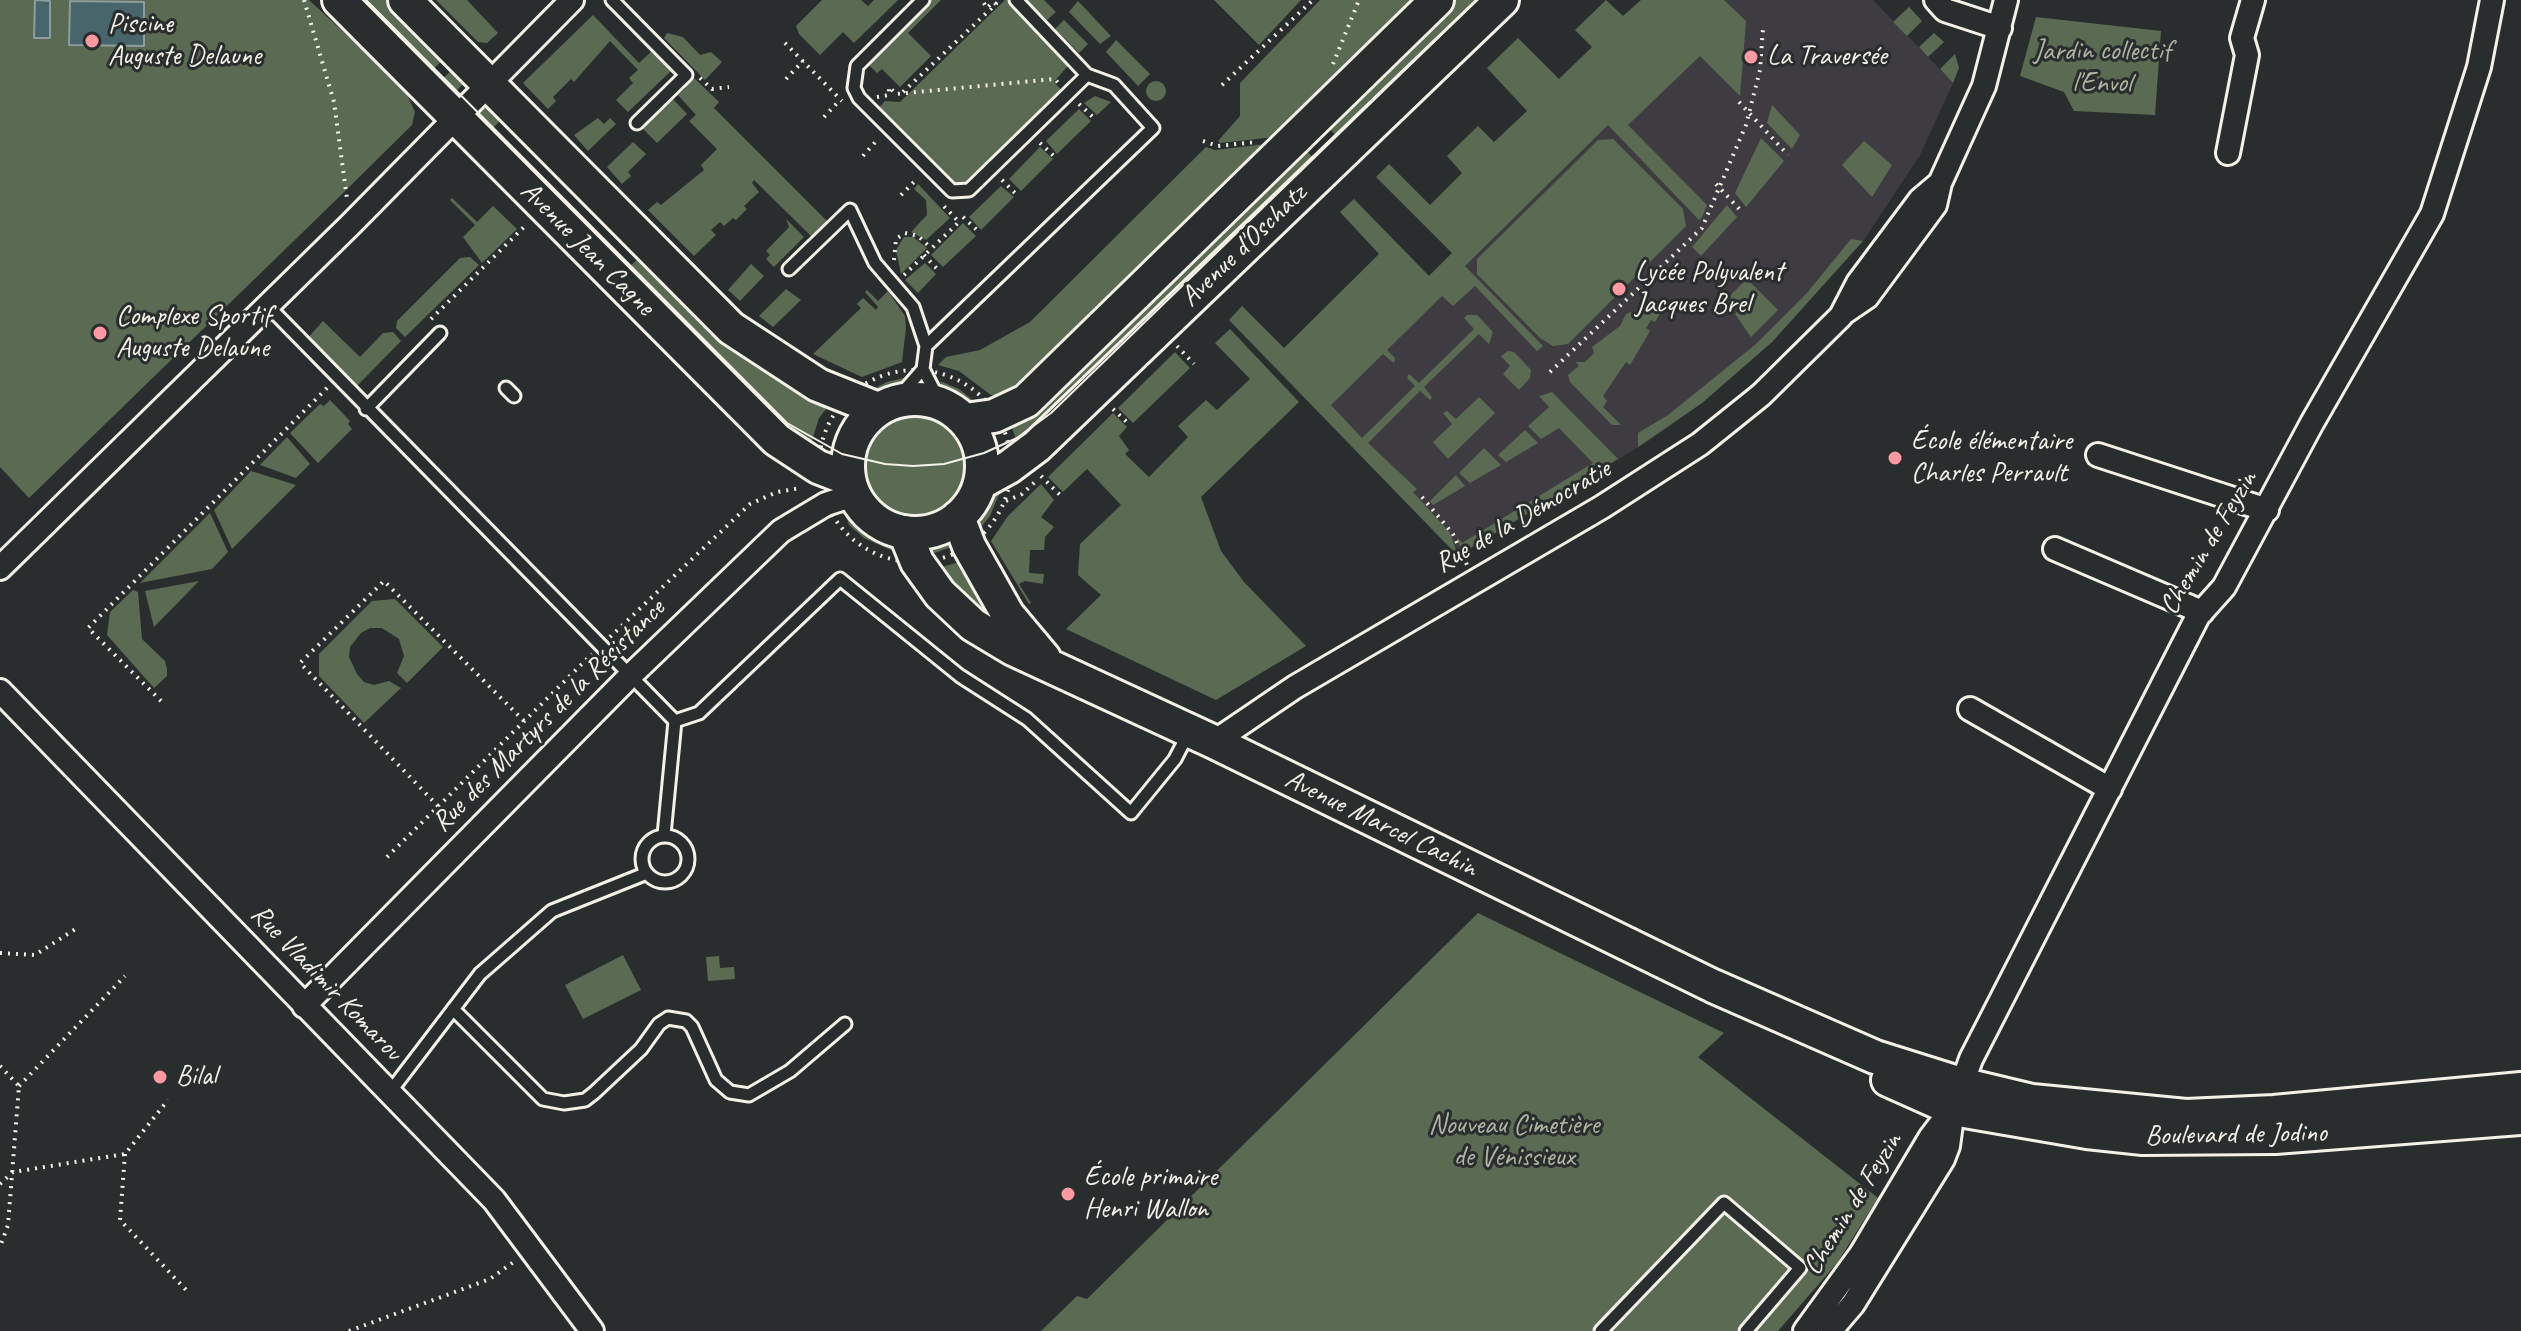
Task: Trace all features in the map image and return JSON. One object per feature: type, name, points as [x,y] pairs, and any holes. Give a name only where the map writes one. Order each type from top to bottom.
[{"type":"street","name":"Avenue Jean Cagne","points":[[339,0],[777,440],[818,467],[843,493]]},
{"type":"street","name":"Avenue Jean Cagne","points":[[405,0],[731,328],[818,385],[874,403]]},
{"type":"street","points":[[0,568],[350,225],[572,0]]},
{"type":"street","name":"Avenue d'Oschatz","points":[[967,414],[1026,401],[1078,354],[1437,0]]},
{"type":"street","name":"Avenue d'Oschatz","points":[[980,483],[1009,467],[1091,396],[1502,0]]},
{"type":"street","points":[[1936,0],[1945,10],[2000,28]]},
{"type":"street","name":"Rue de la Démocratie","points":[[1201,737],[1295,687],[1602,507],[1700,444],[1761,395],[1841,316],[1865,273],[1920,200],[1940,183],[1984,86],[2006,0]]},
{"type":"street","points":[[2228,153],[2247,55],[2242,38],[2253,0]]},
{"type":"street","name":"Chemin de Feyzin","points":[[1805,1331],[1861,1254],[1957,1096],[2202,612],[2224,587],[2312,423],[2432,214],[2479,67],[2492,0]]},
{"type":"street","points":[[915,399],[967,414],[981,455],[980,483],[971,501],[963,532],[905,532],[875,520],[843,493],[852,441],[874,403],[915,399]]},
{"type":"street","points":[[2098,455],[2267,510]]},
{"type":"street","name":"Rue des Martyrs de la Résistance","points":[[304,1006],[630,676],[781,531],[843,493]]},
{"type":"street","name":"Avenue Marcel Cachin","points":[[905,532],[917,562],[940,594],[973,625],[1013,649],[1713,986],[1749,1017],[1957,1096]]},
{"type":"street","name":"Avenue Marcel Cachin","points":[[963,532],[1008,615],[1049,664]]},
{"type":"street","points":[[2055,549],[2202,612]]},
{"type":"street","name":"Rue Vladimir Komarov","points":[[0,691],[494,1200],[592,1331]]},
{"type":"street","points":[[1970,709],[2110,789]]},
{"type":"street","name":"Chemin de Feyzin","points":[[1830,1331],[1853,1304],[1943,1159],[1957,1096]]},
{"type":"street","name":"Boulevard de Jodino","points":[[1957,1096],[2087,1132],[2200,1128],[2518,1104]]},
{"type":"street","name":"Boulevard de Jodino","points":[[2200,1128],[2274,1112],[2518,1104]]},
{"type":"lane","points":[[612,0],[686,75],[637,123]]},
{"type":"lane","points":[[923,0],[857,66],[854,88],[859,98],[944,186],[962,193],[969,190],[1087,75]]},
{"type":"lane","points":[[926,346],[1153,128],[1114,85],[1087,75],[1016,0]]},
{"type":"lane","points":[[789,269],[850,210],[875,263],[913,307],[926,346],[923,369],[874,403]]},
{"type":"lane","points":[[268,306],[675,721]]},
{"type":"lane","points":[[366,409],[440,333]]},
{"type":"lane","points":[[923,369],[967,414]]},
{"type":"lane","points":[[675,721],[699,713],[840,579],[960,676],[1027,719],[1131,813],[1175,759],[1201,737]]},
{"type":"lane","points":[[664,835],[675,721]]},
{"type":"lane","points":[[390,1092],[480,974],[552,911],[647,873],[666,882],[685,872],[687,851],[678,839],[664,835],[651,840],[642,852],[647,873]]},
{"type":"lane","points":[[453,1009],[543,1099],[564,1103],[585,1100],[594,1093],[641,1049],[659,1024],[668,1018],[686,1021],[692,1027],[716,1080],[730,1092],[749,1095],[790,1071],[845,1024]]},
{"type":"lane","points":[[1601,1331],[1724,1203],[1800,1268],[1746,1331]]},
{"type":"path","points":[[304,0],[334,102],[350,225]]},
{"type":"path","points":[[901,94],[996,4],[993,2],[987,8],[982,0]]},
{"type":"path","points":[[1222,85],[1313,0]]},
{"type":"path","points":[[1331,73],[1359,0]]},
{"type":"path","points":[[1550,372],[1702,228],[1750,112],[1760,70],[1763,28]]},
{"type":"path","points":[[786,79],[803,61]]},
{"type":"path","points":[[686,75],[692,70],[712,89],[729,87]]},
{"type":"path","points":[[859,98],[889,95],[889,87],[896,94],[901,94],[1055,79],[1061,86],[1062,78],[1087,75]]},
{"type":"path","points":[[824,117],[840,100]]},
{"type":"path","points":[[1739,102],[1788,155]]},
{"type":"path","points":[[1079,104],[1094,118]]},
{"type":"path","points":[[863,156],[878,139]]},
{"type":"path","points":[[1203,141],[1218,146],[1263,141]]},
{"type":"path","points":[[1040,143],[1055,157]]},
{"type":"path","points":[[901,195],[917,179]]},
{"type":"path","points":[[1002,180],[1017,195]]},
{"type":"path","points":[[1716,184],[1742,212]]},
{"type":"path","points":[[931,248],[918,236],[905,233],[896,239],[893,251],[896,271],[901,278],[961,220],[979,232]]},
{"type":"path","points":[[430,320],[529,222]]},
{"type":"path","points":[[924,255],[939,271]]},
{"type":"path","points":[[1175,344],[1194,364]]},
{"type":"path","points":[[894,370],[936,370],[965,383],[992,405],[967,414],[1004,438],[1009,467],[1004,501],[986,530],[963,532],[947,557],[917,562],[890,559],[867,549],[850,535],[843,493],[818,467],[827,427],[874,403],[865,384],[894,370]]},
{"type":"path","points":[[161,701],[88,628],[337,378]]},
{"type":"path","points":[[1112,407],[1130,425]]},
{"type":"path","points":[[1041,476],[1060,495]]},
{"type":"path","points":[[1422,497],[1453,534],[1475,580]]},
{"type":"path","points":[[438,806],[300,663],[384,581],[524,721]]},
{"type":"path","points":[[0,953],[35,955],[77,928]]},
{"type":"path","points":[[0,1247],[8,1225],[19,1086],[125,976]]},
{"type":"path","points":[[0,1066],[19,1086]]},
{"type":"path","points":[[168,1100],[125,1154],[120,1220],[189,1293]]},
{"type":"path","points":[[0,1184],[13,1172],[125,1154]]},
{"type":"path","points":[[349,1331],[490,1279],[517,1260]]},
{"type":"shaded area","name":"Lycée Polyvalent Jacques Brel","points":[[1696,0],[1873,0],[1953,83],[1920,155],[1863,241],[1772,342],[1702,403],[1650,440],[1458,556],[1305,398],[1452,253]]},
{"type":"green space","name":"Complexe Sportif Auguste Delaune","points":[[0,0],[309,0],[404,88],[415,112],[412,125],[29,498],[0,467]]},
{"type":"green space","points":[[349,0],[395,0],[444,59],[430,72]]},
{"type":"green space","points":[[436,0],[467,0],[498,33],[487,43],[478,42]]},
{"type":"green space","points":[[822,0],[861,0],[868,6],[874,0],[898,0],[854,43],[843,32],[820,55],[799,34],[796,26]]},
{"type":"green space","points":[[931,0],[941,0],[908,33],[931,56],[900,87],[882,69],[877,73],[868,64]]},
{"type":"green space","points":[[1005,0],[1011,0],[1071,62],[1054,82],[1062,91],[962,186],[952,183],[877,110],[885,101],[900,102]]},
{"type":"green space","points":[[1026,0],[1044,0],[1056,12],[1047,20]]},
{"type":"green space","points":[[1214,0],[1301,0],[1259,45]]},
{"type":"green space","points":[[1320,0],[1415,0],[1275,137],[1220,143],[1218,141],[1240,116],[1240,83]]},
{"type":"green space","points":[[1450,0],[1488,0],[1342,142],[1324,123]]},
{"type":"green space","points":[[1606,0],[1623,16],[1641,0],[1724,0],[1746,21],[1740,96],[1700,56],[1628,125],[1707,205],[1702,217],[1699,220],[1608,125],[1465,266],[1543,346],[1537,351],[1475,286],[1453,306],[1442,296],[1387,350],[1395,358],[1394,363],[1383,354],[1331,405],[1362,438],[1415,386],[1407,378],[1409,374],[1419,383],[1474,329],[1464,318],[1467,315],[1477,315],[1493,332],[1489,344],[1479,334],[1424,387],[1432,397],[1430,400],[1420,391],[1368,443],[1417,489],[1413,492],[1450,533],[1458,556],[1229,320],[1242,306],[1284,348],[1379,254],[1340,212],[1354,199],[1429,276],[1452,253],[1376,177],[1389,164],[1430,205],[1462,173],[1447,156],[1478,126],[1494,142],[1527,111],[1487,68],[1518,38],[1559,79],[1592,47],[1575,30]]},
{"type":"green space","points":[[1078,1],[1111,36],[1100,44],[1069,12]]},
{"type":"green space","points":[[1909,7],[1922,21],[1907,36],[1893,22]]},
{"type":"green space","points":[[593,15],[639,63],[651,52],[671,71],[628,112],[616,100],[633,83],[629,78],[638,70],[610,41],[574,82],[571,79],[553,97],[556,101],[548,109],[523,83]]},
{"type":"green space","name":"Jardin collectif l'Envol","points":[[2036,17],[2161,31],[2155,115],[2074,111],[2064,92],[2020,76]]},
{"type":"green space","points":[[1064,20],[1088,44],[1079,53],[1055,29]]},
{"type":"green space","points":[[667,33],[683,37],[700,55],[711,52],[722,62],[705,80],[664,38]]},
{"type":"green space","points":[[1934,33],[1944,42],[1928,57],[1919,47]]},
{"type":"green space","points":[[1116,40],[1150,74],[1138,86],[1106,52]]},
{"type":"green space","points":[[1955,54],[1959,68],[1953,83],[1940,69]]},
{"type":"green space","points":[[453,69],[465,82],[453,94],[440,81]]},
{"type":"green space","points":[[692,76],[719,102],[714,108],[828,222],[812,237],[754,180],[752,183],[759,192],[744,206],[747,209],[724,226],[720,222],[711,230],[716,235],[694,256],[648,210],[657,202],[661,205],[704,170],[701,165],[717,149],[689,121],[696,115],[678,95],[686,88],[682,83]]},
{"type":"green space","points":[[1156,81],[1163,84],[1166,91],[1163,98],[1156,101],[1149,98],[1146,91],[1149,84]]},
{"type":"green space","points":[[1095,96],[1111,102],[1097,115],[1084,103]]},
{"type":"green space","points":[[671,97],[687,114],[657,143],[641,127]]},
{"type":"green space","points":[[488,104],[502,119],[490,131],[475,116]]},
{"type":"green space","points":[[1772,105],[1800,135],[1792,149],[1767,123]]},
{"type":"green space","points":[[1079,109],[1091,121],[1057,154],[1046,141]]},
{"type":"green space","points":[[598,118],[604,124],[610,118],[616,124],[588,151],[574,135]]},
{"type":"green space","points":[[1761,138],[1784,161],[1746,207],[1735,193]]},
{"type":"green space","points":[[1613,139],[1683,209],[1686,226],[1568,344],[1553,346],[1540,338],[1477,274],[1477,259],[1598,140]]},
{"type":"green space","points":[[1864,141],[1892,165],[1872,197],[1842,165]]},
{"type":"green space","points":[[633,142],[646,154],[628,172],[631,176],[622,184],[607,167]]},
{"type":"green space","points":[[1266,144],[1027,376],[1002,395],[991,395],[959,371],[938,365],[946,357],[980,350],[1030,322],[1206,147],[1215,150]]},
{"type":"green space","points":[[1301,145],[1319,164],[1020,451],[1009,419]]},
{"type":"green space","points":[[1040,147],[1053,159],[1021,191],[1009,179]]},
{"type":"green space","points":[[918,184],[950,218],[926,240],[911,232],[927,215],[926,200],[914,189]]},
{"type":"green space","points":[[1001,186],[1014,197],[981,230],[969,217]]},
{"type":"green space","points":[[452,198],[477,222],[493,206],[517,229],[482,263],[463,237],[475,225],[450,200]]},
{"type":"green space","points":[[1727,205],[1737,217],[1701,256],[1692,247]]},
{"type":"green space","points":[[786,219],[804,237],[774,267],[766,259],[770,255],[766,251],[789,227]]},
{"type":"green space","points":[[963,223],[976,236],[943,267],[931,255]]},
{"type":"green space","points":[[904,237],[913,237],[927,248],[901,274],[896,250]]},
{"type":"green space","points":[[1851,239],[1863,241],[1772,342],[1702,403],[1638,447],[1638,433],[1668,415],[1756,344],[1807,293]]},
{"type":"green space","points":[[641,256],[833,400],[819,418],[808,453],[625,271]]},
{"type":"green space","points":[[470,257],[479,265],[405,337],[396,328],[397,321],[460,258]]},
{"type":"green space","points":[[925,263],[936,274],[918,293],[905,280]]},
{"type":"green space","points":[[751,264],[764,276],[740,301],[728,290]]},
{"type":"green space","points":[[1747,279],[1778,310],[1751,337],[1735,314],[1748,301],[1746,299],[1729,315],[1720,305]]},
{"type":"green space","points":[[786,289],[801,300],[773,327],[759,316]]},
{"type":"green space","points":[[867,290],[878,301],[888,291],[905,316],[906,328],[902,362],[862,377],[813,354],[861,308],[857,304],[863,298],[876,310],[878,307],[865,292]]},
{"type":"green space","points":[[1646,295],[1661,312],[1655,322],[1651,320],[1646,328],[1650,331],[1630,365],[1626,362],[1603,396],[1607,401],[1603,407],[1621,425],[1612,425],[1570,382],[1568,375],[1579,366],[1576,362],[1585,362],[1594,353],[1592,347],[1620,326],[1626,314],[1637,310]]},
{"type":"green space","points":[[323,321],[360,357],[383,333],[393,332],[401,341],[355,388],[306,340]]},
{"type":"green space","points":[[1230,329],[1299,402],[1201,497],[1221,551],[1244,582],[1306,646],[1216,700],[1066,629],[1101,595],[1078,575],[1080,544],[1121,505],[1087,469],[1063,492],[1048,477],[1113,413],[1127,427],[1119,436],[1129,450],[1125,454],[1149,477],[1188,437],[1178,426],[1206,400],[1217,410],[1250,379],[1215,343]]},
{"type":"green space","points":[[1508,351],[1514,352],[1531,370],[1530,378],[1519,390],[1503,374],[1510,366],[1501,356]]},
{"type":"green space","points":[[1175,352],[1190,368],[1133,423],[1118,408]]},
{"type":"green space","points":[[908,377],[890,394],[869,391],[887,382]]},
{"type":"green space","points":[[940,381],[959,389],[979,405],[963,407],[943,393]]},
{"type":"green space","points":[[1552,392],[1618,459],[1462,553],[1457,537],[1462,543],[1593,463],[1559,428],[1541,439],[1528,426],[1549,407],[1539,396]]},
{"type":"green space","points":[[1479,397],[1495,413],[1448,459],[1433,442],[1452,424],[1443,413],[1447,411],[1456,419]]},
{"type":"green space","points":[[330,400],[350,421],[348,424],[352,429],[318,463],[290,433],[320,404],[324,406]]},
{"type":"green space","points":[[914,413],[935,417],[952,429],[964,446],[968,467],[964,488],[952,505],[935,517],[914,521],[893,517],[876,505],[864,488],[860,467],[864,446],[876,429],[893,417]]},
{"type":"green space","points":[[1525,430],[1538,443],[1506,462],[1498,455]]},
{"type":"green space","points":[[287,437],[310,464],[296,478],[260,465]]},
{"type":"green space","points":[[1484,448],[1501,465],[1470,483],[1459,473]]},
{"type":"green space","points":[[251,471],[296,485],[232,549],[214,510]]},
{"type":"green space","points":[[1456,475],[1465,486],[1433,505],[1430,501]]},
{"type":"green space","points":[[1041,484],[1054,500],[1041,517],[1054,527],[1045,537],[1044,550],[1030,550],[1029,573],[1044,574],[1043,584],[1025,581],[1019,584],[1029,604],[991,541],[1008,516]]},
{"type":"green space","points":[[1002,487],[990,516],[977,532],[976,515],[993,489]]},
{"type":"green space","points":[[845,512],[898,546],[902,555],[864,538],[849,525]]},
{"type":"green space","points":[[210,513],[228,552],[212,569],[140,583]]},
{"type":"green space","points":[[955,532],[960,544],[926,556],[920,543]]},
{"type":"green space","points":[[966,560],[999,630],[932,570]]},
{"type":"green space","points":[[199,581],[154,627],[145,591]]},
{"type":"green space","points":[[133,590],[138,592],[142,639],[165,661],[167,669],[167,676],[154,688],[107,635],[110,612]]},
{"type":"green space","points":[[395,599],[443,647],[407,683],[397,673],[404,656],[399,639],[382,628],[370,628],[361,633],[350,647],[349,657],[357,674],[364,682],[374,685],[389,681],[401,688],[364,723],[319,676],[319,654],[372,601]]},
{"type":"green space","name":"Nouveau Cimetière de Vénissieux","points":[[1478,913],[1724,1033],[1698,1057],[1878,1198],[1837,1263],[1778,1331],[1041,1331],[1077,1296],[1087,1299]]},
{"type":"green space","points":[[623,955],[641,990],[583,1019],[565,985]]},
{"type":"green space","points":[[719,956],[720,968],[734,967],[735,979],[708,981],[706,957]]},
{"type":"water","points":[[35,0],[50,1],[50,38],[34,38]]},
{"type":"water","points":[[70,1],[144,2],[144,46],[69,45]]},
{"type":"tram line","points":[[366,0],[787,423],[842,454],[885,464],[913,466],[944,464],[984,453],[1017,438],[1051,413],[1477,0]]},
{"type":"place","name":"Piscine Auguste Delaune","points":[[92,41]]},
{"type":"place","name":"La Traversée","points":[[1751,57]]},
{"type":"place","name":"Lycée Polyvalent Jacques Brel","points":[[1619,289]]},
{"type":"place","name":"Complexe Sportif Auguste Delaune","points":[[100,333]]},
{"type":"place","name":"École élémentaire Charles Perrault","points":[[1895,458]]},
{"type":"place","name":"Bilal","points":[[160,1077]]},
{"type":"place","name":"École primaire Henri Wallon","points":[[1068,1194]]}]
